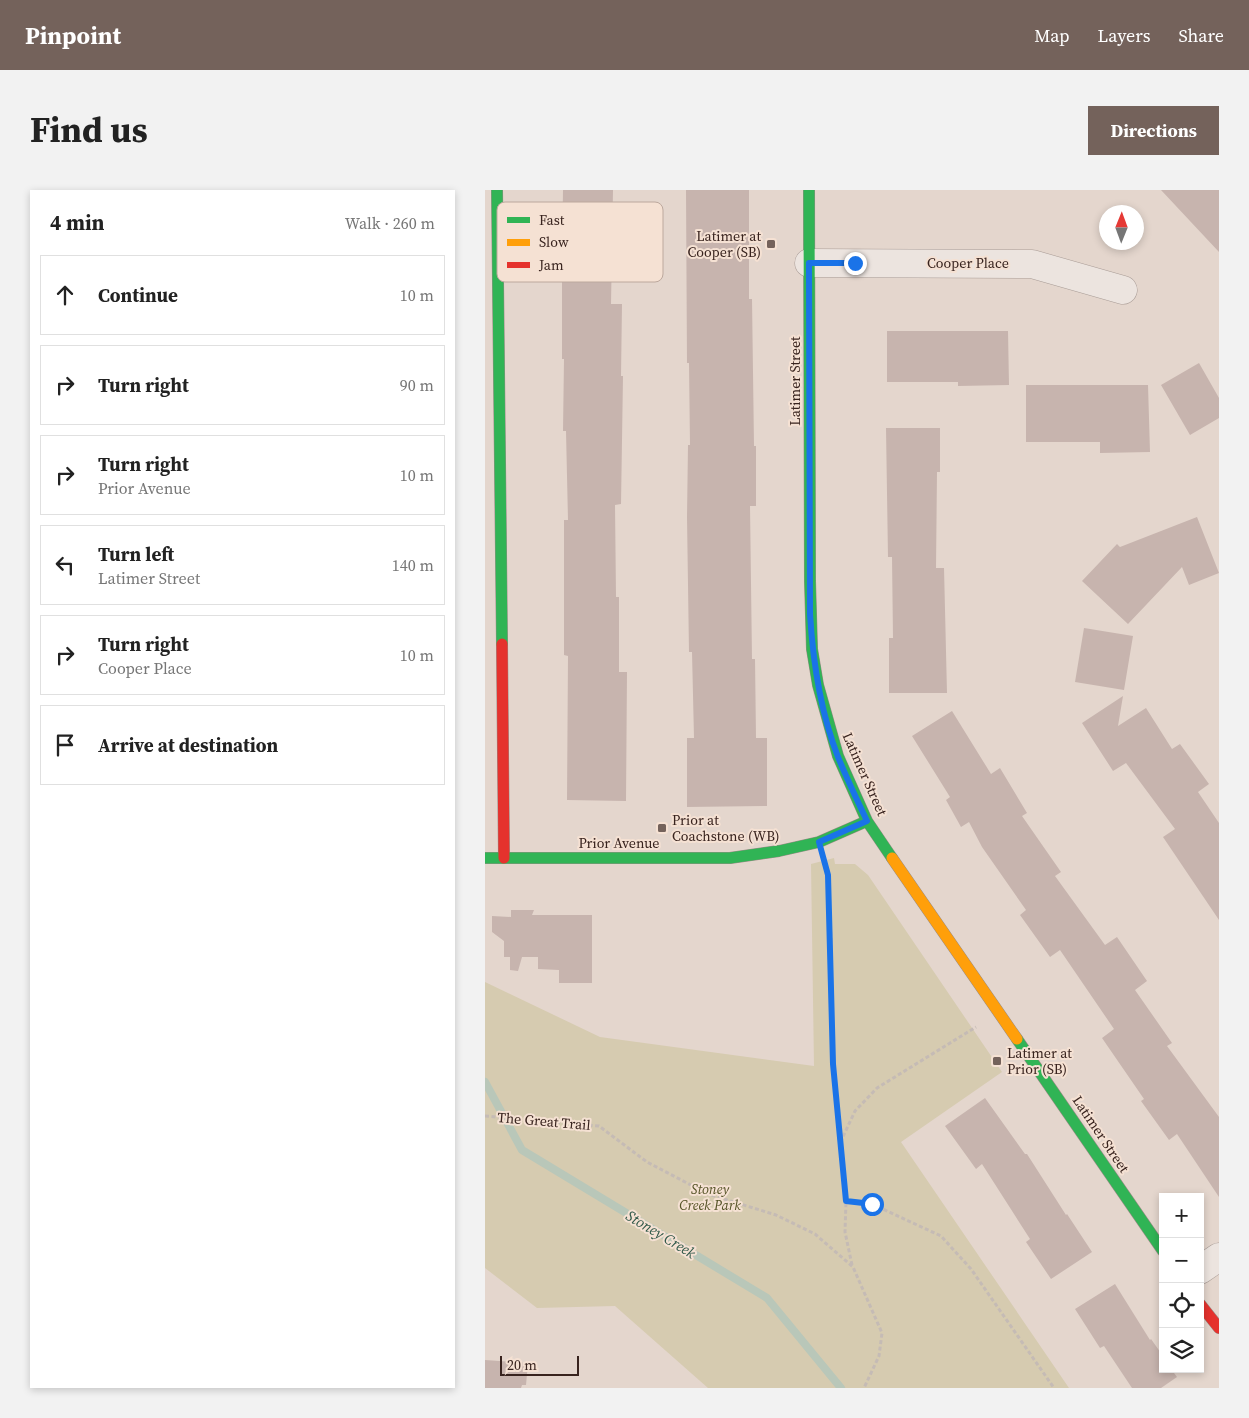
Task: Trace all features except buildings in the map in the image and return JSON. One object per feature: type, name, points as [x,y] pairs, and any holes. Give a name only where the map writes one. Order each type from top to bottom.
[{"type":"street","name":"Latimer Street","points":[[809,190],[810,589],[812,649],[817,685],[838,756],[867,821],[1159,1245]]},
{"type":"street","name":"Cooper Place","points":[[809,263],[1032,264],[1123,290]]},
{"type":"street","points":[[498,282],[504,858]]},
{"type":"street","name":"Prior Avenue","points":[[485,858],[730,858],[779,851],[819,842],[867,821]]},
{"type":"street","points":[[1204,1267],[1219,1257]]},
{"type":"street","points":[[1204,1309],[1219,1328]]},
{"type":"path","points":[[819,842],[828,875],[833,1064],[846,1201],[845,1232],[853,1267]]},
{"type":"path","points":[[841,1142],[855,1111],[877,1088],[922,1062],[999,1012]]},
{"type":"path","name":"The Great Trail","points":[[485,1116],[599,1126],[647,1162],[708,1194],[776,1215],[815,1234],[853,1267],[881,1332],[879,1356],[864,1388]]},
{"type":"path","points":[[846,1201],[872,1204],[941,1236],[971,1269],[1054,1388]]},
{"type":"green space","name":"Stoney Creek Park","points":[[834,858],[835,864],[855,864],[868,875],[1002,1072],[901,1142],[1069,1388],[708,1388],[615,1306],[537,1308],[485,1268],[485,982],[600,1037],[814,1066],[811,864]]},
{"type":"waterway","name":"Stoney Creek","points":[[485,1082],[522,1150],[767,1298],[841,1388]]},
{"type":"traffic: fast","points":[[497,190],[497,202]]},
{"type":"traffic: fast","points":[[809,190],[810,581],[812,649],[818,685],[838,756],[867,821],[892,858]]},
{"type":"traffic: fast","points":[[498,282],[502,644]]},
{"type":"traffic: fast","points":[[485,858],[730,858],[779,851],[819,842],[867,821]]},
{"type":"traffic: fast","points":[[1017,1039],[1159,1245]]},
{"type":"traffic: slow","points":[[892,858],[1017,1039]]},
{"type":"traffic: jam","points":[[502,644],[504,858]]},
{"type":"traffic: jam","points":[[1204,1309],[1219,1328]]},
{"type":"place","name":"Latimer at Cooper (SB)","points":[[771,244]]},
{"type":"place","name":"Prior at Coachstone (WB)","points":[[662,828]]},
{"type":"place","name":"Latimer at Prior (SB)","points":[[997,1061]]},
{"type":"route","points":[[855,263],[809,263],[810,614],[817,685],[827,723],[838,756],[867,821],[819,842],[828,875],[833,1064],[846,1201],[872,1204]]}]
